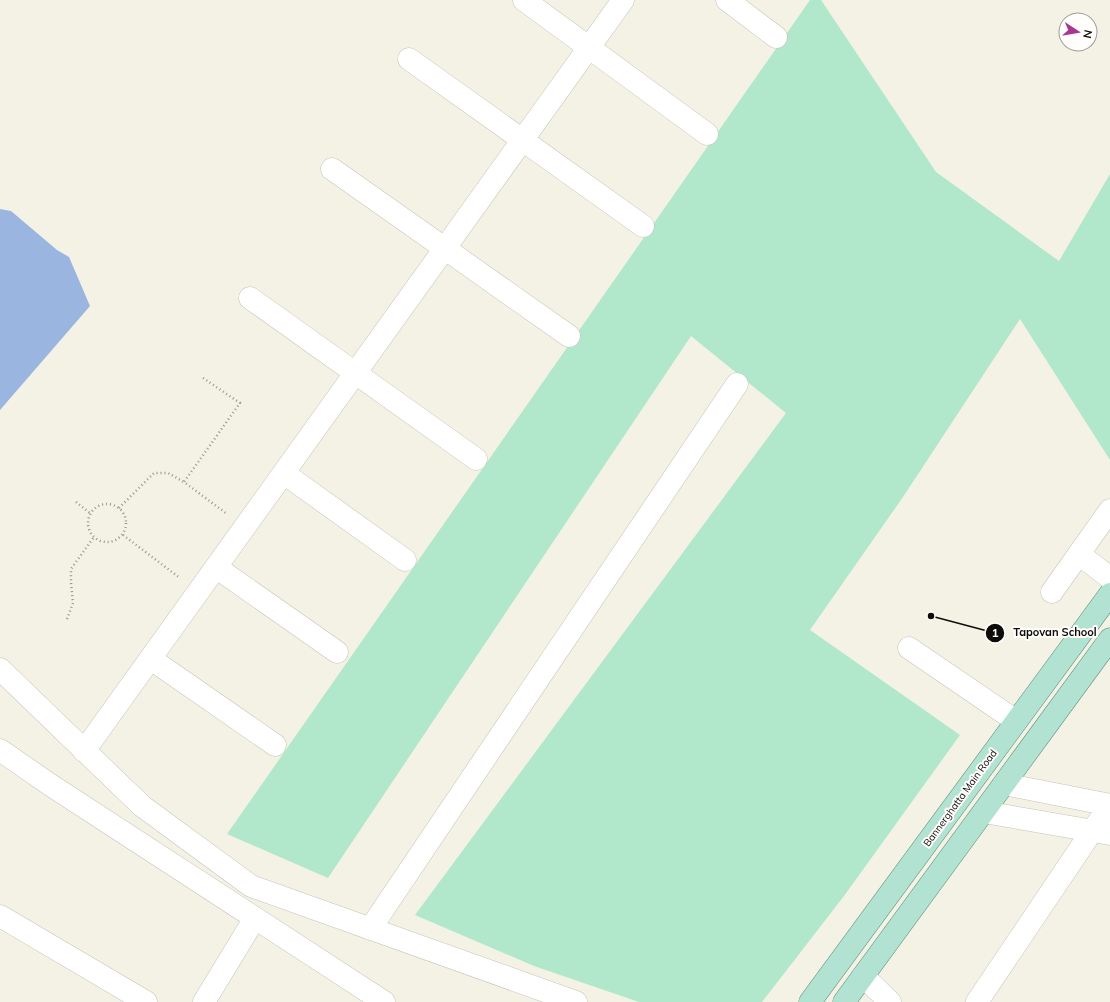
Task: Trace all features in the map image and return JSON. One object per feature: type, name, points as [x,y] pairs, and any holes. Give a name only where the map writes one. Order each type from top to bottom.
[{"type":"main road","name":"Bannerghatta Main Road","points":[[810,1002],[1110,594]]},
{"type":"main road","points":[[844,1002],[1110,640]]},
{"type":"street","points":[[524,0],[707,134]]},
{"type":"street","points":[[84,751],[246,528],[444,248],[623,0]]},
{"type":"street","points":[[727,0],[776,37]]},
{"type":"street","points":[[410,59],[643,226]]},
{"type":"street","points":[[332,169],[569,336]]},
{"type":"street","points":[[250,298],[476,459]]},
{"type":"street","points":[[370,929],[737,384]]},
{"type":"street","points":[[284,474],[405,560]]},
{"type":"street","points":[[1052,592],[1110,510]]},
{"type":"street","points":[[1079,554],[1110,578]]},
{"type":"street","points":[[217,568],[337,652]]},
{"type":"street","points":[[909,648],[1016,722]]},
{"type":"street","points":[[151,659],[275,745]]},
{"type":"street","points":[[0,669],[142,806],[250,886],[576,1002]]},
{"type":"street","points":[[0,750],[49,784],[384,1002]]},
{"type":"street","points":[[977,1002],[1101,833],[1110,805],[1004,784]]},
{"type":"street","points":[[984,812],[1101,833]]},
{"type":"street","points":[[0,916],[146,1002]]},
{"type":"street","points":[[204,1002],[256,918]]},
{"type":"street","points":[[863,976],[890,1002]]},
{"type":"path","points":[[184,482],[240,403],[203,378]]},
{"type":"path","points":[[119,508],[154,473],[168,473],[184,482],[246,528]]},
{"type":"path","points":[[76,502],[91,514]]},
{"type":"path","points":[[107,504],[119,508],[124,513],[126,521],[123,535],[116,541],[110,542],[104,542],[94,537],[90,531],[89,520],[95,509],[107,504]]},
{"type":"path","points":[[123,535],[180,578]]},
{"type":"path","points":[[67,619],[73,603],[71,570],[94,537]]},
{"type":"green space","points":[[810,0],[821,0],[936,172],[1059,261],[1110,174],[1110,460],[1020,319],[903,497],[810,630],[960,735],[844,896],[762,1002],[639,1002],[534,966],[415,915],[786,413],[691,336],[328,878],[227,834]]},
{"type":"water","points":[[0,209],[11,211],[57,250],[69,257],[90,306],[0,410]]},
{"type":"place","name":"Tapovan School","points":[[931,616]]}]
